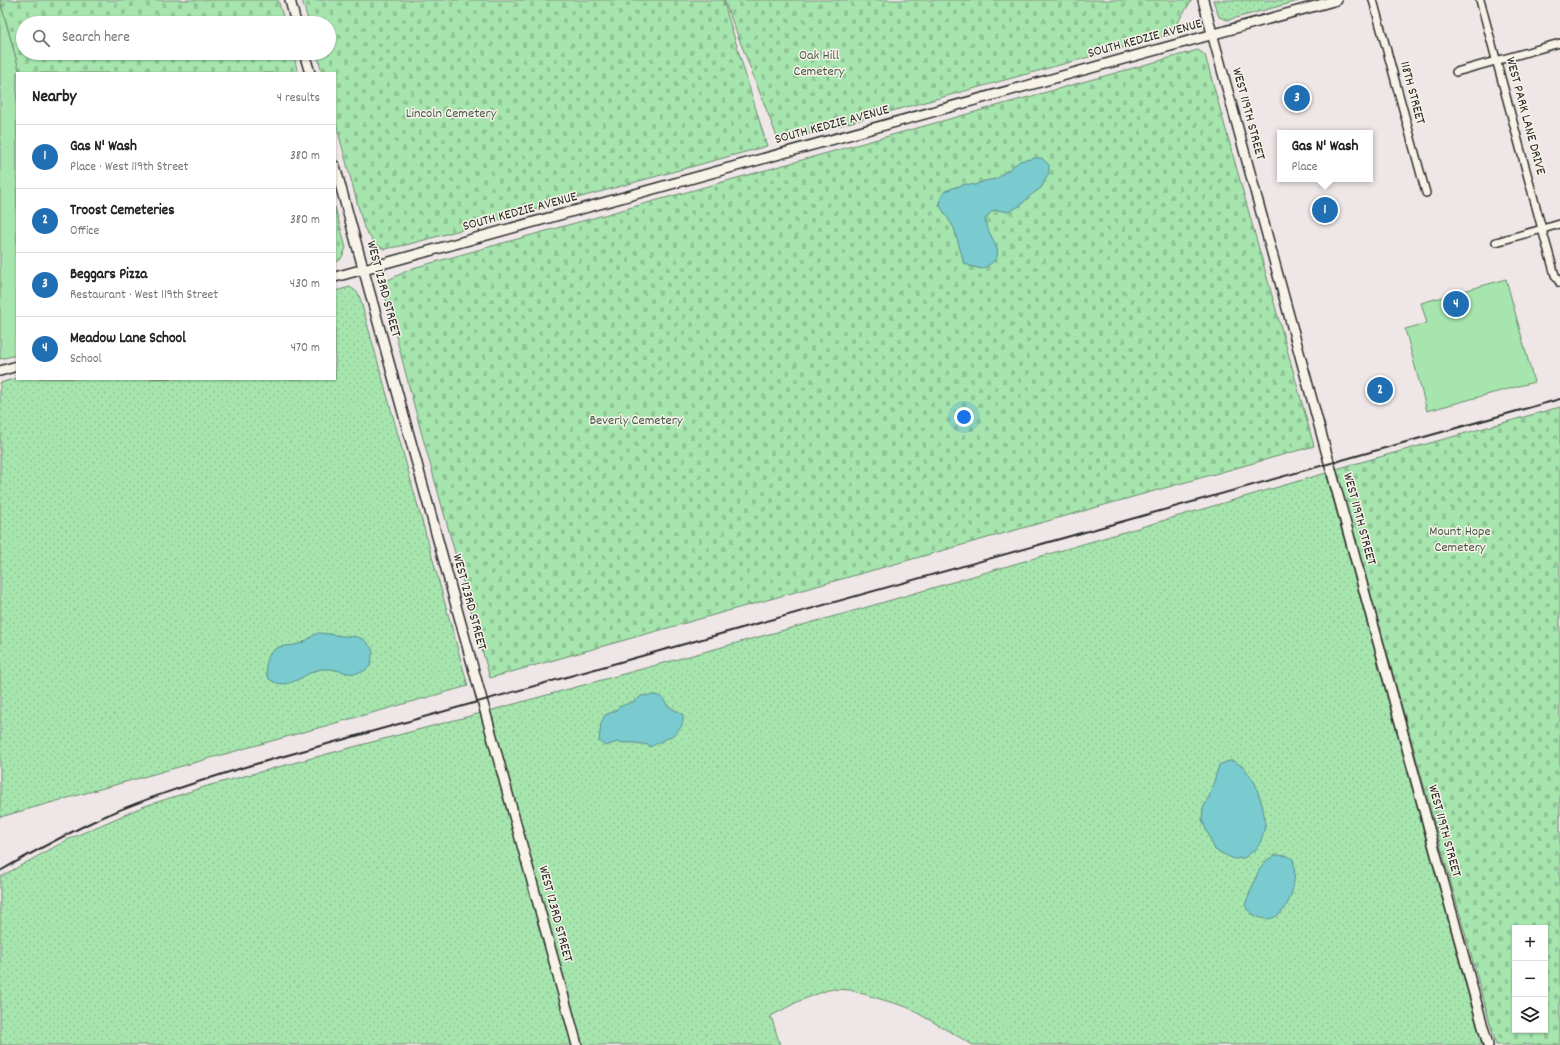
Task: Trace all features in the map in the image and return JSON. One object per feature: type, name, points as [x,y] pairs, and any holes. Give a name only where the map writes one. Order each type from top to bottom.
[{"type":"street","points":[[290,0],[294,16]]},
{"type":"street","name":"WEST 119TH STREET","points":[[1203,0],[1488,1045]]},
{"type":"street","name":"SOUTH KEDZIE AVENUE","points":[[336,277],[1337,0]]},
{"type":"street","name":"118TH STREET","points":[[1373,0],[1426,193]]},
{"type":"street","name":"WEST PARK LANE DRIVE","points":[[1480,0],[1542,230],[1555,275],[1560,283]]},
{"type":"street","points":[[1456,72],[1560,43]]},
{"type":"street","points":[[306,60],[310,72]]},
{"type":"street","name":"WEST 123RD STREET","points":[[336,170],[577,1045]]},
{"type":"street","points":[[1496,242],[1560,224]]},
{"type":"street","points":[[0,371],[16,366]]},
{"type":"green space","points":[[0,0],[278,0],[283,16],[16,16],[16,58]]},
{"type":"green space","name":"Lincoln Cemetery","points":[[302,0],[723,0],[767,146],[406,245],[384,249],[375,244],[364,228],[336,124],[336,72],[322,72],[319,60],[336,60],[336,16],[307,16]]},
{"type":"green space","name":"Oak Hill Cemetery","points":[[724,0],[1192,0],[1169,35],[779,142]]},
{"type":"green space","points":[[1213,0],[1302,0],[1228,20],[1219,17]]},
{"type":"green space","points":[[0,1],[20,72],[16,72],[16,355],[0,359]]},
{"type":"green space","name":"Beverly Cemetery","points":[[1198,50],[1205,55],[1314,446],[490,678],[419,424],[382,283],[413,268]]},
{"type":"green space","points":[[16,60],[295,60],[298,72],[20,72]]},
{"type":"green space","points":[[336,211],[346,248],[341,259],[336,262]]},
{"type":"green space","points":[[1506,279],[1534,382],[1427,411],[1405,329],[1427,323],[1421,303]]},
{"type":"green space","points":[[350,287],[358,293],[360,298],[468,686],[0,817],[0,383],[16,378],[16,380],[336,380],[336,291]]},
{"type":"green space","name":"Mount Hope Cemetery","points":[[1560,407],[1560,1045],[1496,1045],[1336,469]]},
{"type":"green space","points":[[1326,473],[1482,1045],[973,1045],[907,1007],[850,990],[833,989],[799,1001],[771,1016],[780,1045],[0,1045],[0,877],[69,839],[142,807],[207,786],[496,709],[857,610]]},
{"type":"water","points":[[1042,158],[1049,165],[1049,173],[1041,188],[1021,205],[1009,212],[997,210],[992,211],[985,219],[998,253],[996,258],[991,264],[981,269],[964,263],[954,228],[940,206],[941,197],[945,191],[966,184],[975,185],[984,181],[996,179],[1020,161]]},
{"type":"water","points":[[318,633],[361,638],[370,646],[373,653],[370,666],[361,672],[356,673],[329,669],[316,670],[291,683],[284,684],[277,683],[269,679],[266,670],[267,660],[275,649],[297,645]]},
{"type":"water","points":[[655,695],[662,697],[667,705],[683,715],[683,722],[677,732],[667,739],[650,747],[649,745],[618,742],[605,746],[599,741],[601,723],[605,715],[615,711],[619,707],[637,700],[641,696]]},
{"type":"water","points":[[1233,761],[1244,767],[1255,783],[1262,804],[1265,820],[1265,827],[1261,841],[1256,849],[1244,858],[1234,859],[1215,850],[1202,820],[1203,808],[1209,797],[1219,765]]},
{"type":"water","points":[[1275,855],[1288,856],[1293,859],[1294,879],[1289,900],[1284,909],[1277,916],[1268,919],[1258,917],[1250,912],[1245,905],[1258,872],[1266,861]]},
{"type":"railway","points":[[0,871],[103,817],[155,796],[245,767],[1560,399]]},
{"type":"place","name":"Beggars Pizza","points":[[1297,98]]},
{"type":"place","name":"Gas N' Wash","points":[[1325,210]]},
{"type":"place","name":"Meadow Lane School","points":[[1456,304]]},
{"type":"place","name":"Troost Cemeteries","points":[[1380,390]]}]
